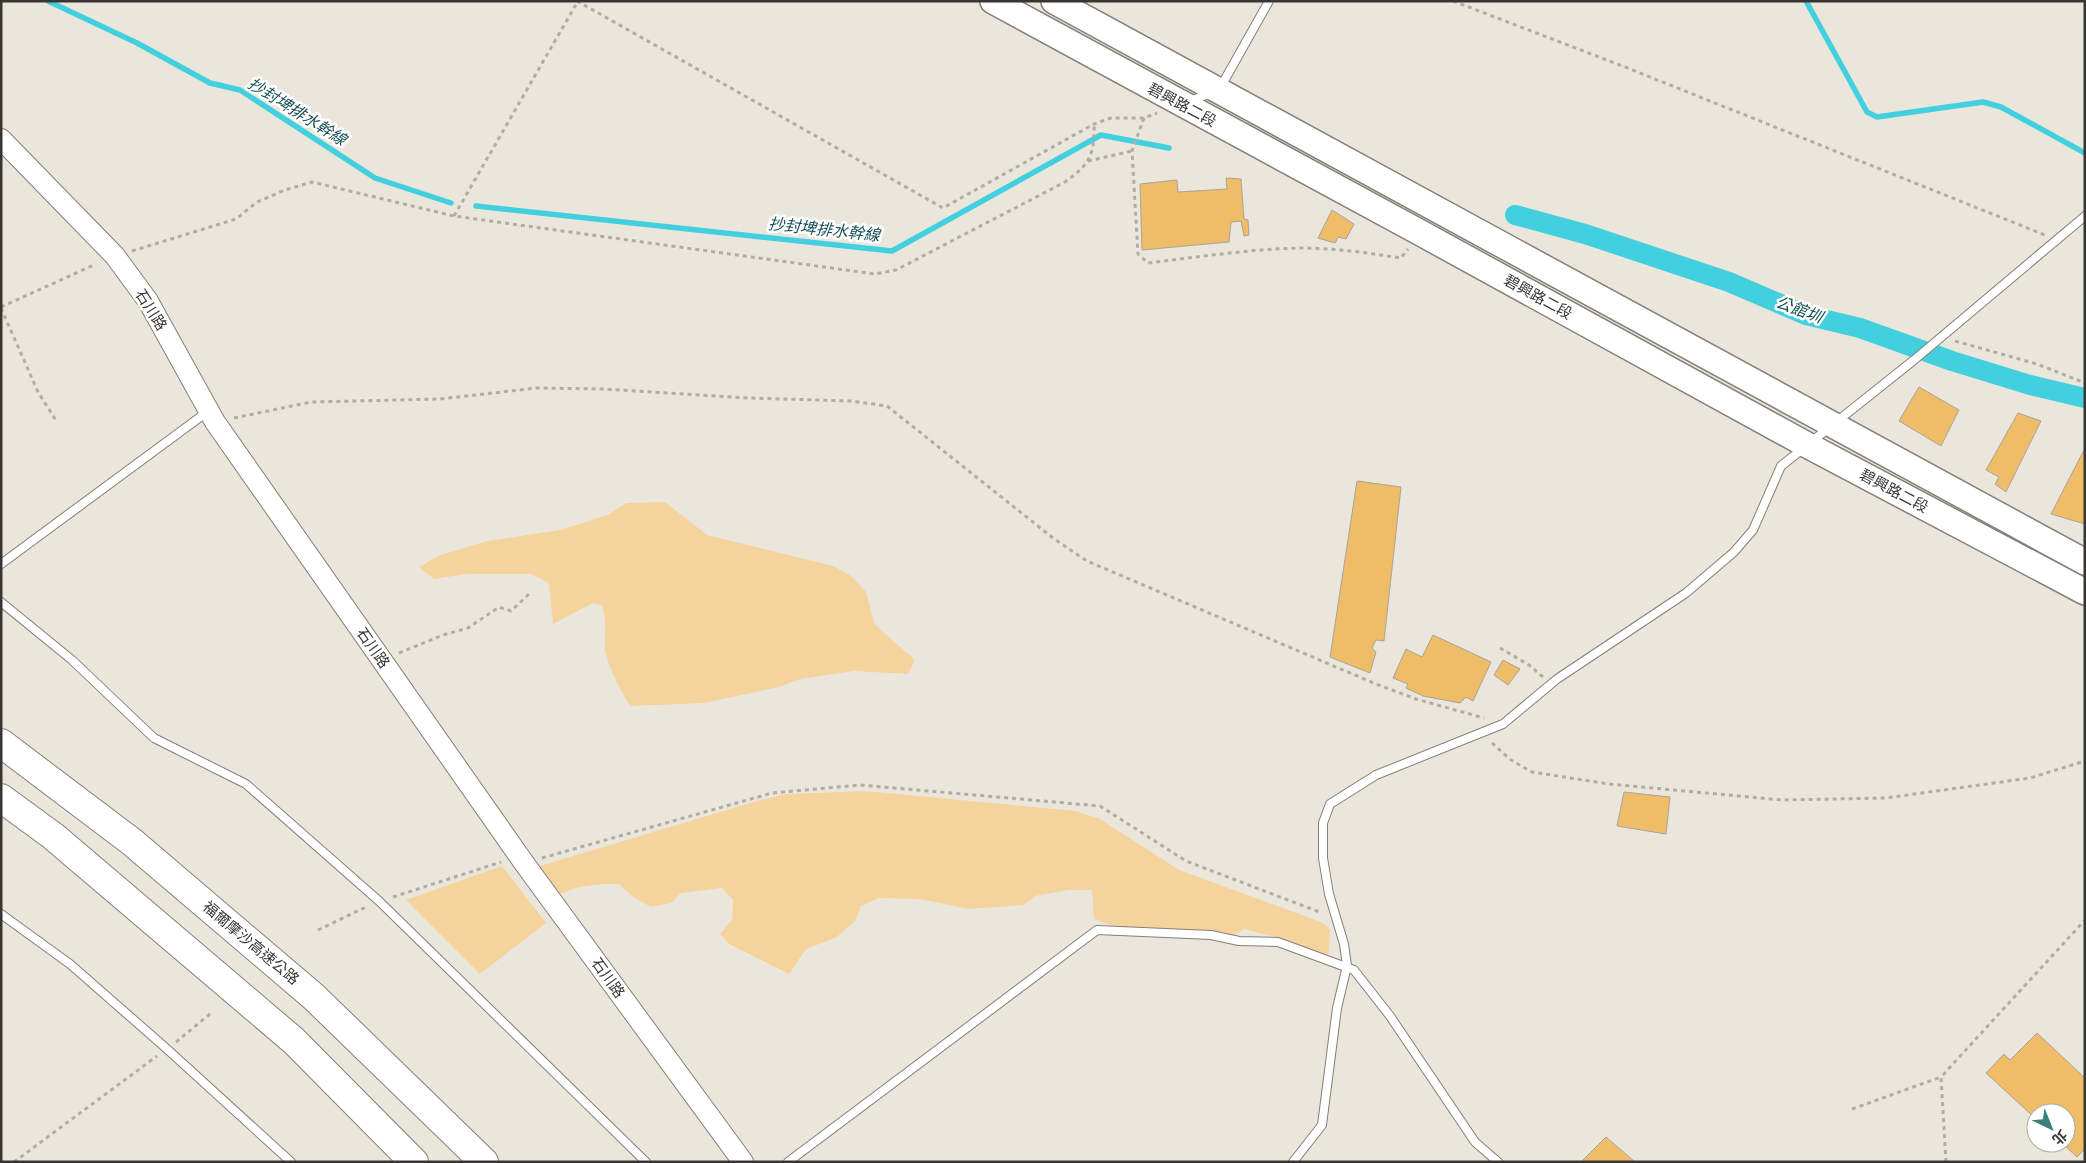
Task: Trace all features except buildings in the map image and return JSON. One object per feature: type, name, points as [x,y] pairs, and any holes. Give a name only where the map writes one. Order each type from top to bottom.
[{"type":"highway","name":"福爾摩沙高速公路","points":[[1,743],[132,842],[314,997],[484,1162]]},
{"type":"highway","points":[[1,798],[53,836],[294,1041],[414,1162]]},
{"type":"main road","name":"碧興路二段","points":[[993,1],[1808,445],[2085,592]]},
{"type":"main road","name":"碧興路二段","points":[[1054,1],[2085,562]]},
{"type":"street","name":"石川路","points":[[1,140],[115,256],[148,301],[212,417],[524,863],[743,1162]]},
{"type":"lane","points":[[1181,104],[1218,90],[1269,1]]},
{"type":"lane","points":[[1292,1162],[1322,1125],[1338,1008],[1347,966],[1344,944],[1329,894],[1323,858],[1323,823],[1330,804],[1376,775],[1504,724],[1552,684],[1686,593],[1734,552],[1753,530],[1780,466],[1914,360],[2085,216]]},
{"type":"lane","points":[[1,564],[212,417]]},
{"type":"lane","points":[[1,602],[72,660],[154,738],[246,784],[379,901],[646,1162]]},
{"type":"lane","points":[[1,914],[70,964],[291,1162]]},
{"type":"lane","points":[[788,1162],[1097,930],[1211,936],[1278,942],[1354,970],[1390,1016],[1475,1142],[1498,1162]]},
{"type":"path","points":[[454,216],[577,1],[943,208],[1094,124],[1111,118],[1144,118],[1181,104]]},
{"type":"path","points":[[1452,1],[1634,71],[2057,240]]},
{"type":"path","points":[[1144,118],[1132,151],[1138,254],[1148,263],[1244,252],[1302,248],[1351,250],[1401,258],[1420,232]]},
{"type":"path","points":[[57,422],[38,392],[1,308],[115,256],[236,219],[257,202],[285,190],[312,182],[454,216],[875,274],[896,270],[1080,172],[1088,162],[1092,151],[1094,124]]},
{"type":"path","points":[[1088,162],[1132,151]]},
{"type":"path","points":[[1940,337],[2036,364],[2085,383]]},
{"type":"path","points":[[212,417],[311,402],[440,399],[537,388],[602,389],[748,398],[851,401],[887,406],[1053,538],[1087,561],[1376,684],[1416,699],[1504,724]]},
{"type":"path","points":[[382,660],[443,635],[468,628],[499,607],[511,611],[529,594]]},
{"type":"path","points":[[1500,648],[1529,665],[1552,684]]},
{"type":"path","points":[[1482,734],[1511,760],[1532,772],[1609,784],[1782,800],[1886,798],[2030,778],[2085,761]]},
{"type":"path","points":[[318,930],[379,901],[504,861],[524,863],[772,792],[860,785],[1100,806],[1186,861],[1337,918]]},
{"type":"path","points":[[1852,1109],[1941,1077],[2085,920]]},
{"type":"path","points":[[14,1162],[167,1049],[210,1014]]},
{"type":"path","points":[[1941,1077],[1946,1162]]},
{"type":"shaded area","points":[[665,502],[707,535],[833,566],[850,575],[866,592],[875,625],[915,660],[908,674],[854,671],[800,679],[779,687],[704,703],[631,706],[615,679],[608,662],[605,649],[605,621],[601,605],[593,603],[553,624],[549,583],[531,574],[466,574],[434,579],[419,567],[440,555],[488,541],[560,530],[608,515],[626,503]]},
{"type":"shaded area","points":[[866,791],[1075,811],[1100,819],[1179,870],[1321,922],[1330,929],[1329,953],[1325,956],[1291,941],[1244,929],[1231,937],[1121,929],[1094,919],[1092,890],[1069,890],[1035,896],[1024,905],[968,909],[920,899],[879,898],[861,906],[856,920],[837,937],[806,949],[789,974],[729,944],[720,934],[732,920],[733,900],[722,888],[681,893],[671,903],[651,907],[633,897],[619,884],[586,886],[556,897],[530,869],[757,801],[787,794]]},
{"type":"shaded area","points":[[502,866],[546,923],[480,974],[406,900]]},
{"type":"waterway","name":"抄封埤排水幹線","points":[[48,1],[137,43],[210,83],[240,90],[375,178],[451,203]]},
{"type":"waterway","points":[[1806,1],[1867,112],[1877,117],[1983,102],[2001,107],[2085,153]]},
{"type":"waterway","name":"抄封埤排水幹線","points":[[476,206],[892,251],[1101,135],[1169,148]]},
{"type":"waterway","name":"公館圳","points":[[1515,215],[1585,234],[1729,282],[1806,315],[1860,328],[1952,361],[2030,385],[2085,398]]}]
